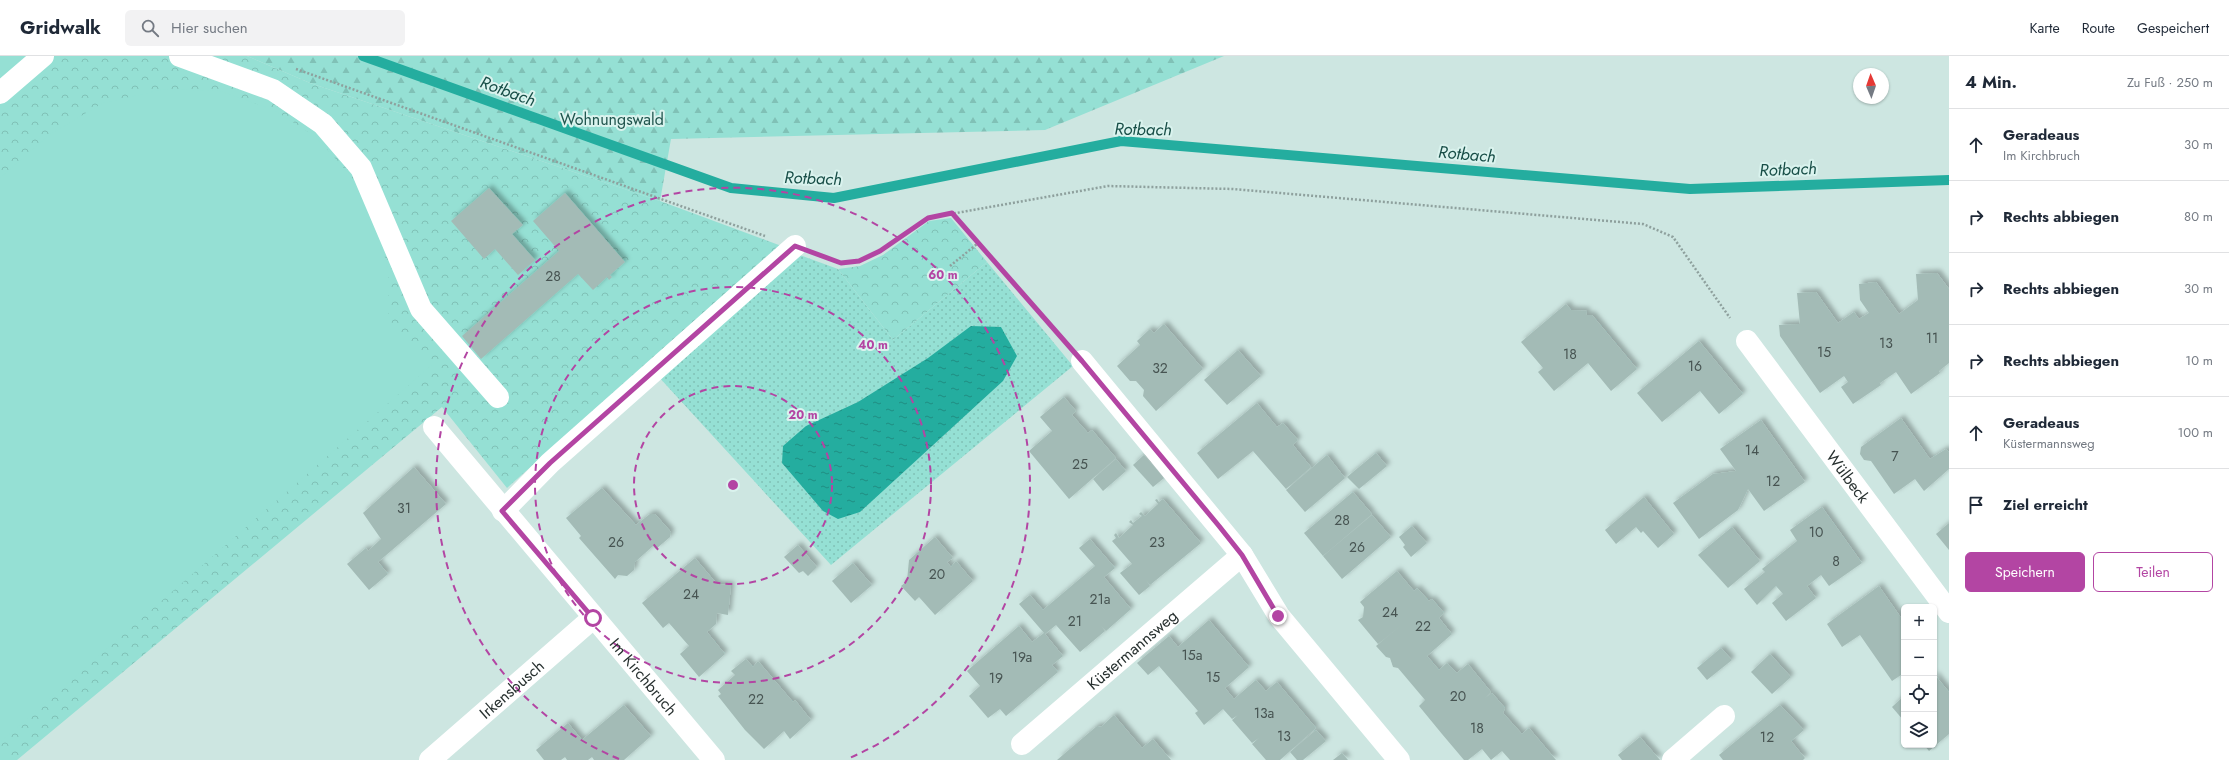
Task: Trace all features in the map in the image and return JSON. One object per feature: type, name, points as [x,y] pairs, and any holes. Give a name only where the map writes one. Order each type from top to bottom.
[{"type":"street","points":[[0,93],[43,56]]},
{"type":"street","points":[[180,56],[273,90],[323,124],[361,168],[421,309],[498,397]]},
{"type":"street","points":[[502,511],[550,463],[795,246]]},
{"type":"street","name":"Wülbeck","points":[[1747,341],[1949,612]]},
{"type":"street","points":[[1082,361],[1242,555],[1278,616],[1399,760]]},
{"type":"street","name":"Im Kirchbruch","points":[[434,427],[502,511],[714,760]]},
{"type":"street","name":"Küstermannsweg","points":[[1022,744],[1242,555]]},
{"type":"street","name":"Irkensbusch","points":[[430,760],[593,618]]},
{"type":"street","points":[[1672,760],[1724,716]]},
{"type":"path","points":[[293,68],[314,77],[841,263],[859,261],[880,251],[928,218],[1108,186],[1233,189],[1643,224],[1672,237],[1747,341]]},
{"type":"path","points":[[952,213],[977,244],[1082,361]]},
{"type":"path","points":[[950,266],[977,244]]},
{"type":"green space","points":[[0,56],[247,56],[310,83],[660,201],[787,248],[648,363],[507,488],[442,407],[17,760],[0,760]]},
{"type":"green space","points":[[0,56],[24,56],[0,77]]},
{"type":"green space","name":"Wohnungswald","points":[[247,56],[1224,56],[1045,130],[671,139],[660,201],[310,83]]},
{"type":"green space","points":[[165,89],[220,91],[274,110],[316,137],[351,176],[375,219],[388,269],[388,319],[433,364],[0,742],[0,178],[49,135],[103,103]]},
{"type":"green space","points":[[951,218],[987,262],[893,340],[838,269],[860,266],[883,255],[929,221]]},
{"type":"green space","points":[[797,254],[838,269],[893,340],[987,262],[1073,366],[831,565],[657,375]]},
{"type":"water","points":[[971,326],[1001,327],[1017,356],[1003,381],[860,512],[838,519],[823,511],[782,463],[783,446],[806,426],[858,402],[928,358]]},
{"type":"building","points":[[489,188],[523,225],[512,234],[535,260],[518,275],[495,249],[484,259],[451,221]]},
{"type":"building","points":[[565,193],[625,262],[610,275],[612,277],[609,280],[607,277],[593,290],[578,274],[481,359],[462,336],[559,251],[533,221]]},
{"type":"building","points":[[1937,273],[1949,289],[1949,363],[1939,371],[1940,373],[1911,394],[1896,372],[1880,383],[1877,378],[1881,385],[1853,404],[1841,387],[1848,382],[1844,376],[1820,393],[1780,336],[1779,325],[1800,324],[1797,293],[1816,292],[1838,323],[1854,312],[1859,319],[1869,313],[1860,300],[1859,284],[1876,282],[1899,314],[1918,300],[1916,274]]},
{"type":"building","points":[[1566,304],[1571,310],[1587,311],[1586,315],[1592,315],[1637,369],[1611,391],[1588,363],[1554,391],[1538,372],[1543,368],[1521,342]]},
{"type":"building","points":[[1164,324],[1203,369],[1156,411],[1143,396],[1144,390],[1136,381],[1130,381],[1117,366],[1140,345],[1137,341],[1150,329],[1154,333]]},
{"type":"building","points":[[1699,341],[1743,394],[1719,414],[1700,391],[1662,422],[1637,393]]},
{"type":"building","points":[[1238,350],[1261,376],[1227,405],[1204,380]]},
{"type":"building","points":[[1064,397],[1076,411],[1072,415],[1088,433],[1092,430],[1116,458],[1069,499],[1029,451],[1052,431],[1040,417]]},
{"type":"building","points":[[1257,403],[1277,427],[1283,423],[1298,440],[1293,445],[1311,467],[1286,489],[1253,451],[1218,479],[1197,453]]},
{"type":"building","points":[[1901,418],[1930,459],[1946,449],[1949,452],[1949,469],[1924,491],[1915,479],[1894,494],[1871,461],[1864,460],[1860,454],[1861,447]]},
{"type":"building","points":[[1761,420],[1805,482],[1764,511],[1748,489],[1738,510],[1699,539],[1673,503],[1713,474],[1736,471],[1720,449]]},
{"type":"building","points":[[1376,453],[1387,466],[1359,489],[1347,477]]},
{"type":"building","points":[[1144,455],[1164,478],[1153,487],[1133,465]]},
{"type":"building","points":[[1327,455],[1345,478],[1305,512],[1286,490]]},
{"type":"building","points":[[1116,459],[1126,471],[1103,491],[1093,479]]},
{"type":"building","points":[[414,467],[446,504],[378,562],[388,574],[369,590],[347,564],[366,548],[368,551],[381,539],[363,513]]},
{"type":"building","points":[[602,488],[636,525],[650,514],[655,514],[671,532],[670,537],[656,549],[653,546],[635,562],[634,570],[627,576],[618,575],[615,579],[579,538],[581,536],[566,518]]},
{"type":"building","points":[[1353,492],[1372,514],[1323,556],[1304,533]]},
{"type":"building","points":[[1644,497],[1674,534],[1658,548],[1643,531],[1641,533],[1636,527],[1616,544],[1605,530]]},
{"type":"building","points":[[1157,499],[1159,502],[1163,499],[1201,543],[1150,585],[1146,580],[1150,586],[1139,595],[1120,573],[1132,564],[1112,541],[1116,538],[1114,535],[1116,533],[1119,538],[1133,525],[1129,522],[1131,520],[1133,523],[1142,516],[1139,514],[1141,512],[1145,516],[1158,504],[1155,500]]},
{"type":"building","points":[[1822,507],[1862,563],[1829,586],[1821,575],[1807,586],[1816,598],[1786,621],[1772,603],[1783,594],[1776,586],[1757,605],[1744,589],[1765,572],[1762,569],[1797,541],[1790,530]]},
{"type":"building","points":[[1372,515],[1391,537],[1342,579],[1323,556]]},
{"type":"building","points":[[1949,523],[1949,550],[1936,534]]},
{"type":"building","points":[[1412,526],[1427,543],[1411,557],[1403,547],[1405,545],[1399,537]]},
{"type":"building","points":[[1732,527],[1760,561],[1728,588],[1698,555]]},
{"type":"building","points":[[935,537],[953,558],[947,562],[951,567],[956,561],[973,581],[935,615],[919,597],[915,601],[901,586],[907,581],[909,560]]},
{"type":"building","points":[[1090,539],[1115,568],[1104,577],[1131,609],[1106,631],[1101,626],[1105,631],[1080,652],[1056,625],[1045,634],[1063,656],[1052,665],[1058,672],[1006,716],[1000,709],[988,718],[969,696],[980,686],[967,671],[1019,626],[1032,642],[1044,633],[1019,604],[1030,595],[1043,610],[1095,566],[1079,548]]},
{"type":"building","points":[[798,545],[817,567],[808,576],[803,571],[799,573],[784,557]]},
{"type":"building","points":[[695,558],[717,584],[731,585],[728,615],[717,613],[716,624],[707,632],[725,654],[699,677],[680,654],[689,646],[669,623],[663,628],[642,603]]},
{"type":"building","points":[[853,563],[872,585],[851,603],[832,581]]},
{"type":"building","points":[[1397,571],[1414,591],[1417,588],[1429,601],[1432,599],[1444,613],[1439,618],[1452,634],[1427,656],[1439,670],[1447,663],[1457,673],[1468,664],[1491,692],[1485,698],[1492,693],[1505,708],[1503,713],[1522,734],[1529,728],[1556,760],[1510,760],[1502,751],[1491,760],[1482,749],[1468,760],[1464,760],[1442,734],[1419,706],[1425,700],[1398,668],[1393,667],[1390,658],[1386,657],[1376,646],[1404,623],[1378,644],[1358,620],[1363,617],[1364,607],[1360,602]]},
{"type":"building","points":[[1879,586],[1901,618],[1901,675],[1892,681],[1860,635],[1842,647],[1827,624]]},
{"type":"building","points":[[1209,620],[1249,667],[1225,688],[1234,699],[1256,680],[1266,691],[1277,682],[1316,728],[1280,760],[1266,760],[1252,744],[1260,737],[1252,743],[1232,720],[1238,715],[1232,719],[1223,709],[1204,725],[1195,713],[1198,711],[1159,666],[1148,675],[1137,663],[1169,636],[1178,647]]},
{"type":"building","points":[[1721,648],[1732,660],[1707,680],[1697,668]]},
{"type":"building","points":[[1770,654],[1791,677],[1772,694],[1751,672]]},
{"type":"building","points":[[746,659],[753,667],[758,661],[793,702],[795,700],[811,720],[790,739],[784,731],[764,749],[745,730],[718,696],[721,694],[718,690],[735,675],[731,671]]},
{"type":"building","points":[[1937,678],[1949,692],[1949,734],[1937,744]]},
{"type":"building","points":[[1901,699],[1901,718],[1892,707]]},
{"type":"building","points":[[624,705],[651,736],[624,760],[594,760],[592,757],[588,760],[567,760],[565,757],[561,760],[544,760],[536,750],[568,723],[582,740]]},
{"type":"building","points":[[1780,705],[1804,730],[1791,741],[1805,758],[1803,760],[1723,760],[1719,755]]},
{"type":"building","points":[[1114,715],[1142,748],[1153,739],[1171,760],[1057,760],[1097,726],[1101,727]]},
{"type":"building","points":[[1316,730],[1326,741],[1303,760],[1297,760],[1290,752]]},
{"type":"building","points":[[1640,737],[1660,760],[1622,760],[1618,755]]},
{"type":"building","points":[[1342,753],[1348,760],[1333,760]]},
{"type":"waterway","name":"Rotbach","points":[[363,56],[731,188],[834,198],[1121,141],[1690,189],[1949,180]]},
{"type":"route","points":[[593,618],[502,511],[550,463],[795,246],[841,263],[859,261],[880,251],[928,218],[952,213],[977,244],[1082,361],[1219,526],[1242,555],[1278,616]]}]
